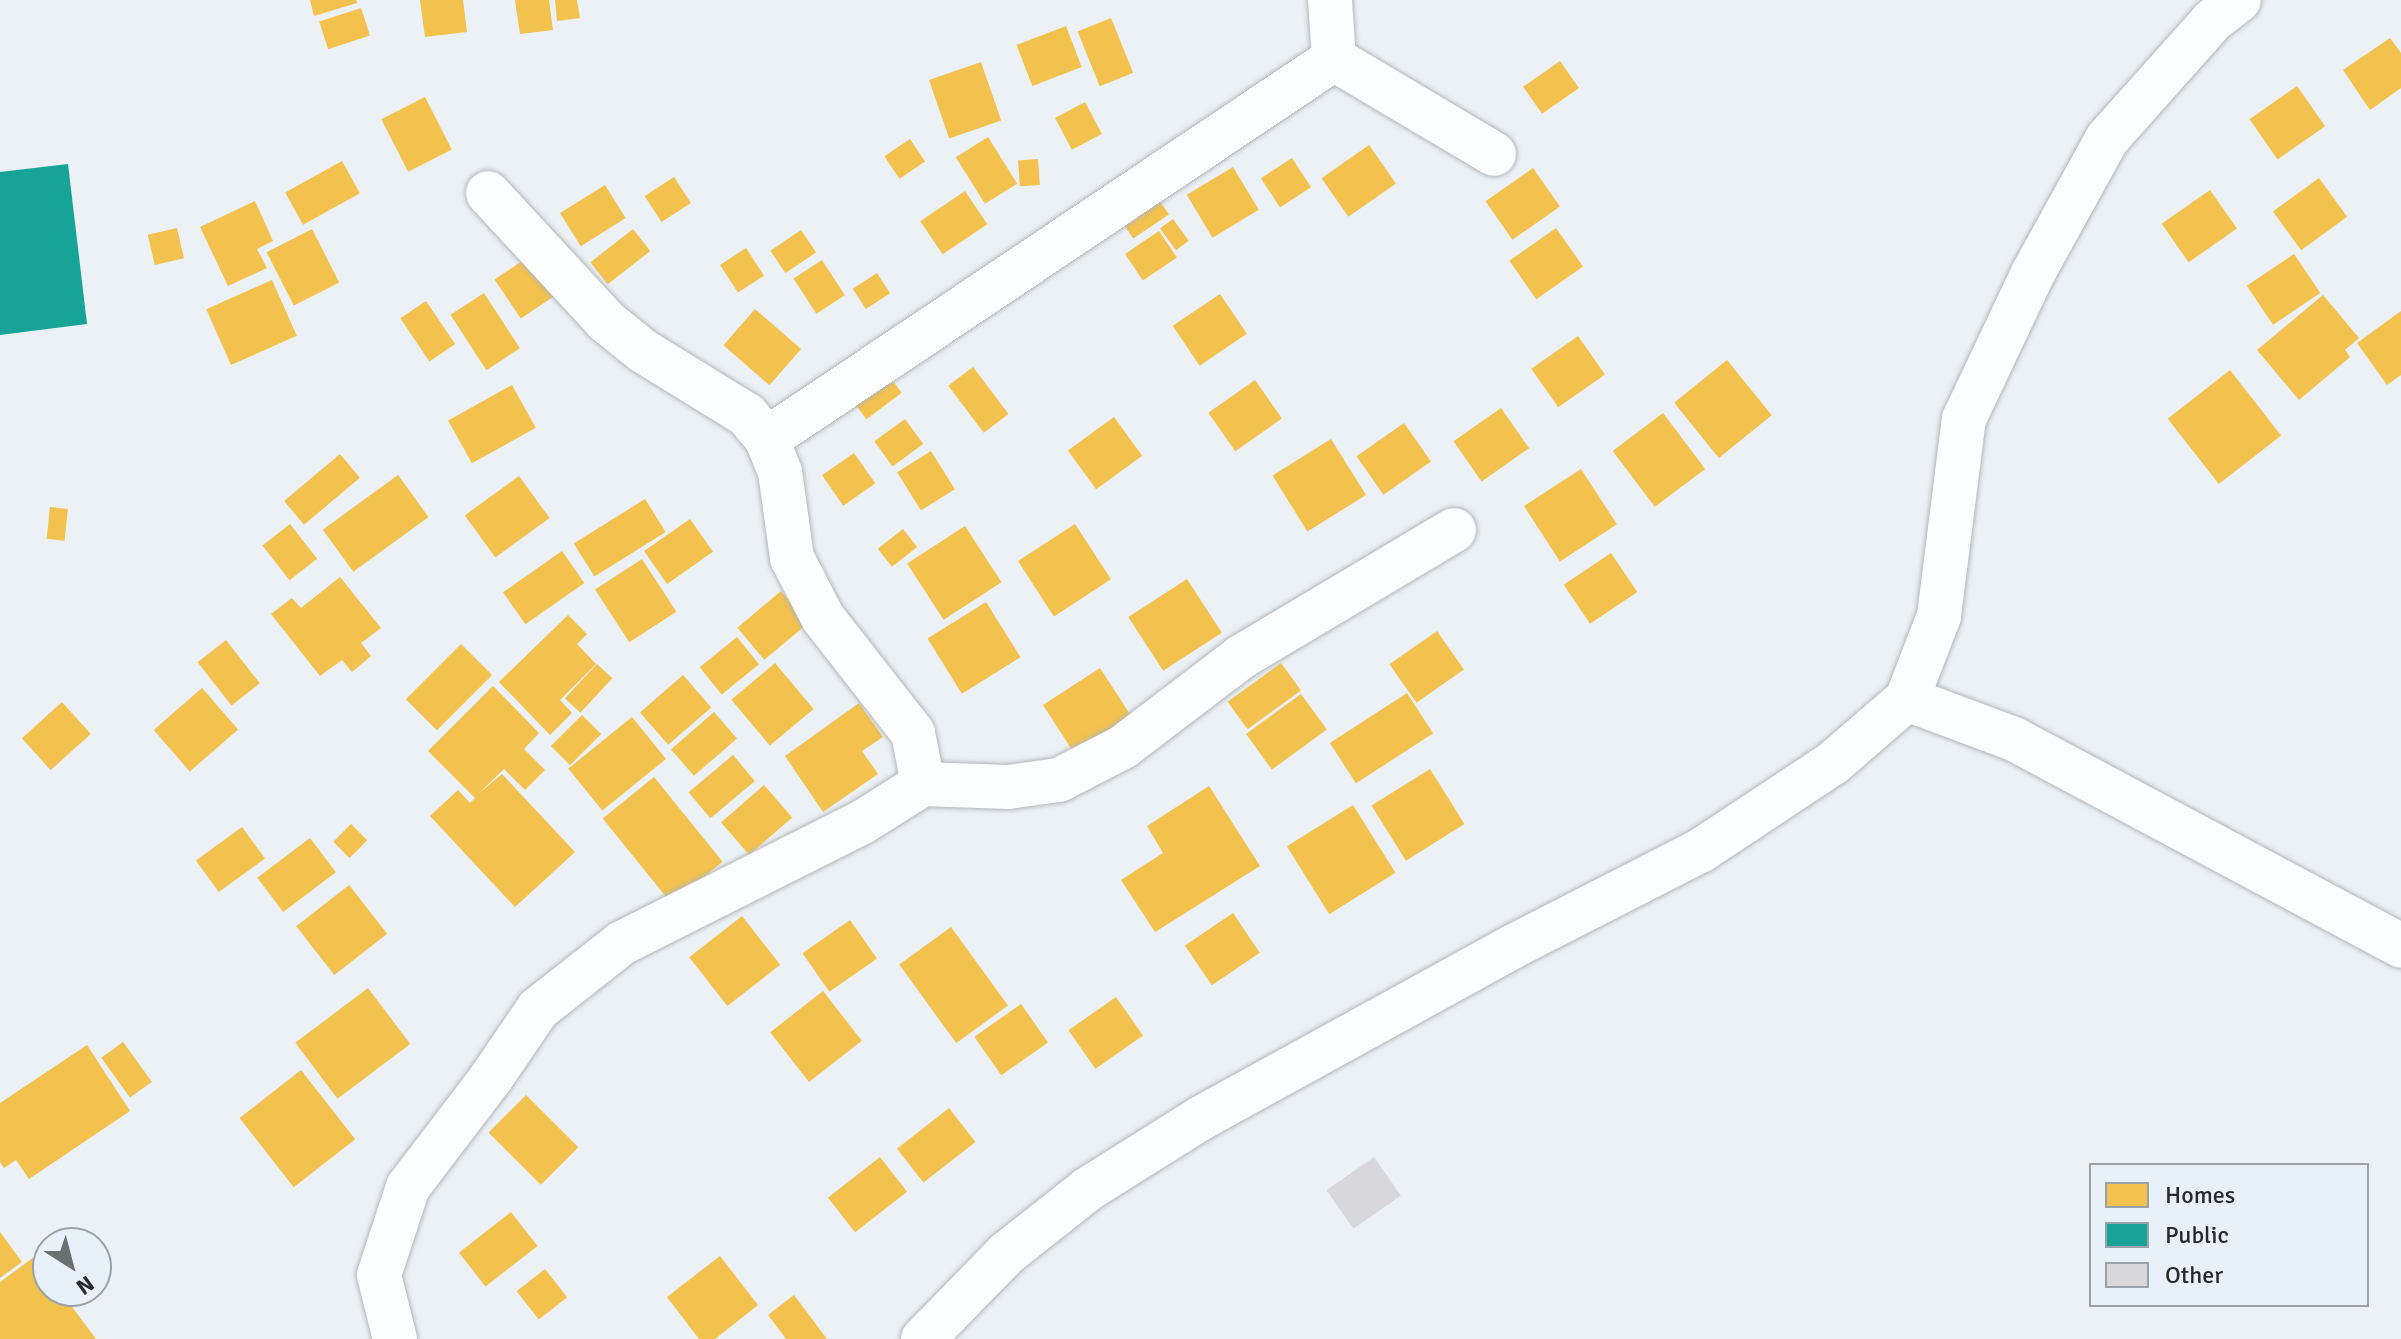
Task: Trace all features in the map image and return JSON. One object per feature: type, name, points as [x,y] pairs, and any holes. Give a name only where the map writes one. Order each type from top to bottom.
[{"type":"street","points":[[1330,0],[1334,59]]},
{"type":"street","points":[[923,1339],[1007,1253],[1088,1189],[1201,1118],[1514,946],[1700,851],[1833,763],[1907,699],[1939,616],[1964,419],[2021,300],[2107,139],[2212,21],[2239,0]]},
{"type":"street","points":[[1334,59],[1494,154]]},
{"type":"street","points":[[767,439],[1334,59]]},
{"type":"street","points":[[488,193],[606,321],[643,351],[747,415],[767,439],[780,472],[792,558],[823,618],[913,733],[923,784]]},
{"type":"street","points":[[395,1339],[379,1275],[408,1187],[538,1009],[622,943],[861,823],[923,784],[1008,787],[1059,780],[1123,747],[1241,657],[1454,530]]},
{"type":"street","points":[[1907,699],[2014,739],[2401,946]]},
{"type":"building: Homes","points":[[310,0],[356,0],[357,3],[314,16]]},
{"type":"building: Homes","points":[[420,0],[463,0],[467,32],[425,37]]},
{"type":"building: Homes","points":[[515,0],[549,0],[553,30],[520,34]]},
{"type":"building: Homes","points":[[555,0],[577,0],[580,18],[557,21]]},
{"type":"building: Homes","points":[[361,8],[370,36],[328,49],[319,22]]},
{"type":"building: Homes","points":[[1111,18],[1133,73],[1100,86],[1078,31]]},
{"type":"building: Homes","points":[[1066,26],[1082,67],[1032,86],[1017,45]]},
{"type":"building: Homes","points":[[2390,38],[2401,53],[2401,88],[2370,110],[2343,70]]},
{"type":"building: Homes","points":[[1560,61],[1579,88],[1542,114],[1523,87]]},
{"type":"building: Homes","points":[[981,62],[1001,121],[949,139],[929,80]]},
{"type":"building: Homes","points":[[2297,86],[2325,126],[2278,159],[2249,119]]},
{"type":"building: Homes","points":[[425,97],[452,150],[408,172],[381,119]]},
{"type":"building: Homes","points":[[1085,102],[1102,134],[1072,150],[1055,118]]},
{"type":"building: Homes","points":[[988,137],[1017,184],[985,204],[956,157]]},
{"type":"building: Homes","points":[[910,139],[925,161],[899,179],[884,156]]},
{"type":"building: Homes","points":[[1369,145],[1396,184],[1348,217],[1321,178]]},
{"type":"building: Homes","points":[[1292,158],[1311,187],[1280,208],[1261,178]]},
{"type":"building: Homes","points":[[1038,159],[1040,185],[1020,186],[1018,160]]},
{"type":"building: Homes","points":[[342,161],[360,193],[303,225],[285,193]]},
{"type":"building: Homes","points":[[1233,167],[1259,210],[1212,238],[1187,195]]},
{"type":"building: Homes","points":[[1533,168],[1560,207],[1512,240],[1485,201]]},
{"type":"building: Homes","points":[[674,177],[691,203],[662,222],[645,196]]},
{"type":"building: Homes","points":[[2319,178],[2347,217],[2301,250],[2273,212]]},
{"type":"building: Homes","points":[[605,185],[626,218],[581,246],[560,213]]},
{"type":"building: Homes","points":[[1151,188],[1169,215],[1133,239],[1115,212]]},
{"type":"building: Homes","points":[[2210,190],[2237,229],[2189,262],[2162,224]]},
{"type":"building: Homes","points":[[965,191],[987,224],[943,254],[920,221]]},
{"type":"building: Homes","points":[[255,201],[273,241],[257,249],[267,268],[228,286],[200,227]]},
{"type":"building: Homes","points":[[1173,219],[1189,241],[1176,250],[1160,228]]},
{"type":"building: Homes","points":[[177,228],[184,258],[155,265],[148,235]]},
{"type":"building: Homes","points":[[1556,228],[1583,267],[1536,299],[1509,261]]},
{"type":"building: Homes","points":[[312,229],[339,282],[294,306],[267,252]]},
{"type":"building: Homes","points":[[633,229],[650,251],[608,284],[590,262]]},
{"type":"building: Homes","points":[[801,230],[816,252],[785,273],[770,251]]},
{"type":"building: Homes","points":[[1159,231],[1177,258],[1143,280],[1125,254]]},
{"type":"building: Homes","points":[[746,248],[764,276],[738,293],[720,265]]},
{"type":"building: Homes","points":[[2294,254],[2320,293],[2273,325],[2247,286]]},
{"type":"building: Homes","points":[[531,255],[557,294],[521,319],[495,280]]},
{"type":"building: Homes","points":[[822,260],[845,295],[816,314],[793,279]]},
{"type":"building: Homes","points":[[877,273],[890,293],[866,309],[853,289]]},
{"type":"building: Homes","points":[[272,280],[297,336],[231,365],[206,309]]},
{"type":"building: Homes","points":[[484,293],[520,348],[486,370],[450,315]]},
{"type":"building: Homes","points":[[1220,294],[1247,334],[1200,366],[1173,326]]},
{"type":"building: Homes","points":[[2323,295],[2359,338],[2345,350],[2350,357],[2299,400],[2257,350]]},
{"type":"building: Homes","points":[[426,301],[455,344],[429,361],[400,318]]},
{"type":"building: Homes","points":[[755,309],[801,349],[770,385],[724,345]]},
{"type":"building: Homes","points":[[2401,311],[2401,375],[2387,385],[2357,343]]},
{"type":"building: Homes","points":[[1578,336],[1605,375],[1558,407],[1531,369]]},
{"type":"building: Homes","points":[[1727,360],[1772,415],[1719,458],[1674,403]]},
{"type":"building: Homes","points":[[973,367],[1009,414],[984,433],[948,386]]},
{"type":"building: Homes","points":[[2230,370],[2281,435],[2219,484],[2168,419]]},
{"type":"building: Homes","points":[[886,372],[902,393],[867,419],[851,398]]},
{"type":"building: Homes","points":[[1255,380],[1282,419],[1235,451],[1208,413]]},
{"type":"building: Homes","points":[[512,385],[536,428],[472,463],[448,420]]},
{"type":"building: Homes","points":[[1501,408],[1529,448],[1482,481],[1453,441]]},
{"type":"building: Homes","points":[[1663,413],[1705,469],[1655,507],[1613,451]]},
{"type":"building: Homes","points":[[1114,417],[1142,456],[1096,489],[1068,451]]},
{"type":"building: Homes","points":[[905,419],[923,444],[892,466],[874,441]]},
{"type":"building: Homes","points":[[1404,423],[1431,462],[1383,495],[1356,456]]},
{"type":"building: Homes","points":[[1331,439],[1366,495],[1307,532],[1272,476]]},
{"type":"building: Homes","points":[[931,451],[955,489],[921,510],[897,472]]},
{"type":"building: Homes","points":[[854,453],[875,483],[843,506],[822,475]]},
{"type":"building: Homes","points":[[340,454],[360,478],[304,525],[284,501]]},
{"type":"building: Homes","points":[[1581,469],[1617,524],[1560,561],[1524,506]]},
{"type":"building: Homes","points":[[398,475],[429,517],[353,572],[323,530]]},
{"type":"building: Homes","points":[[519,476],[550,518],[495,557],[465,515]]},
{"type":"building: Homes","points":[[645,499],[666,532],[594,577],[574,544]]},
{"type":"building: Homes","points":[[50,507],[68,509],[65,541],[47,539]]},
{"type":"building: Homes","points":[[690,519],[713,552],[667,584],[644,551]]},
{"type":"building: Homes","points":[[290,524],[317,559],[290,580],[262,546]]},
{"type":"building: Homes","points":[[1075,524],[1111,579],[1054,616],[1018,561]]},
{"type":"building: Homes","points":[[965,526],[1001,582],[944,620],[907,564]]},
{"type":"building: Homes","points":[[903,529],[917,547],[892,567],[878,549]]},
{"type":"building: Homes","points":[[562,551],[584,583],[525,624],[503,592]]},
{"type":"building: Homes","points":[[1611,553],[1637,592],[1590,624],[1564,585]]},
{"type":"building: Homes","points":[[642,559],[676,612],[629,642],[595,589]]},
{"type":"building: Homes","points":[[340,577],[381,628],[361,643],[371,656],[352,672],[342,660],[320,676],[271,614],[292,598],[301,608]]},
{"type":"building: Homes","points":[[1187,579],[1222,633],[1163,671],[1128,617]]},
{"type":"building: Homes","points":[[781,591],[808,623],[764,660],[737,628]]},
{"type":"building: Homes","points":[[986,602],[1020,657],[962,694],[927,639]]},
{"type":"building: Homes","points":[[568,615],[587,634],[577,644],[596,664],[560,700],[572,713],[550,735],[499,682]]},
{"type":"building: Homes","points":[[1437,631],[1464,670],[1416,703],[1389,664]]},
{"type":"building: Homes","points":[[737,637],[759,664],[722,694],[700,667]]},
{"type":"building: Homes","points":[[226,640],[260,683],[231,706],[198,662]]},
{"type":"building: Homes","points":[[461,644],[492,675],[437,730],[406,699]]},
{"type":"building: Homes","points":[[775,663],[814,709],[770,746],[731,700]]},
{"type":"building: Homes","points":[[1281,663],[1301,691],[1248,729],[1228,702]]},
{"type":"building: Homes","points":[[597,664],[612,678],[580,713],[565,698]]},
{"type":"building: Homes","points":[[1100,668],[1135,722],[1078,759],[1043,705]]},
{"type":"building: Homes","points":[[683,675],[711,707],[668,745],[640,712]]},
{"type":"building: Homes","points":[[493,686],[539,733],[524,749],[545,770],[525,790],[504,769],[478,794],[502,774],[575,852],[515,907],[430,816],[458,790],[470,803],[475,798],[428,751]]},
{"type":"building: Homes","points":[[202,688],[238,730],[190,771],[154,730]]},
{"type":"building: Homes","points":[[1407,693],[1433,733],[1356,783],[1330,743]]},
{"type":"building: Homes","points":[[1301,694],[1327,730],[1272,770],[1246,734]]},
{"type":"building: Homes","points":[[62,702],[91,734],[51,770],[22,738]]},
{"type":"building: Homes","points":[[859,703],[883,737],[862,751],[878,774],[823,812],[785,756]]},
{"type":"building: Homes","points":[[714,712],[737,738],[694,776],[671,749]]},
{"type":"building: Homes","points":[[582,715],[601,734],[570,765],[551,746]]},
{"type":"building: Homes","points":[[632,717],[666,759],[602,811],[568,769]]},
{"type":"building: Homes","points":[[733,755],[755,781],[710,818],[689,792]]},
{"type":"building: Homes","points":[[1430,769],[1464,824],[1406,861],[1371,806]]},
{"type":"building: Homes","points":[[654,777],[723,862],[671,903],[603,819]]},
{"type":"building: Homes","points":[[764,785],[792,817],[749,855],[721,822]]},
{"type":"building: Homes","points":[[1209,786],[1260,866],[1155,932],[1121,880],[1163,853],[1147,826]]},
{"type":"building: Homes","points":[[1353,805],[1395,873],[1329,914],[1287,846]]},
{"type":"building: Homes","points":[[351,824],[367,840],[350,858],[333,842]]},
{"type":"building: Homes","points":[[242,827],[265,859],[219,892],[196,861]]},
{"type":"building: Homes","points":[[310,838],[336,872],[283,912],[257,878]]},
{"type":"building: Homes","points":[[349,885],[387,934],[334,975],[296,926]]},
{"type":"building: Homes","points":[[1233,913],[1260,953],[1212,985],[1185,945]]},
{"type":"building: Homes","points":[[742,916],[780,965],[727,1006],[689,957]]},
{"type":"building: Homes","points":[[850,920],[877,959],[829,992],[802,953]]},
{"type":"building: Homes","points":[[951,927],[1008,1005],[956,1043],[899,965]]},
{"type":"building: Homes","points":[[368,988],[410,1044],[337,1099],[295,1043]]},
{"type":"building: Homes","points":[[823,991],[862,1041],[809,1082],[770,1032]]},
{"type":"building: Homes","points":[[1116,997],[1143,1036],[1095,1069],[1068,1030]]},
{"type":"building: Homes","points":[[1021,1004],[1048,1043],[1001,1075],[974,1037]]},
{"type":"building: Homes","points":[[123,1042],[152,1082],[130,1098],[101,1058]]},
{"type":"building: Homes","points":[[87,1045],[130,1111],[29,1179],[16,1160],[4,1168],[0,1162],[0,1103]]},
{"type":"building: Homes","points":[[301,1070],[355,1139],[294,1187],[240,1118]]},
{"type":"building: Homes","points":[[526,1095],[578,1147],[541,1185],[489,1132]]},
{"type":"building: Homes","points":[[949,1108],[975,1142],[923,1183],[897,1149]]},
{"type":"building: Homes","points":[[880,1157],[907,1192],[855,1232],[828,1198]]},
{"type":"building: Homes","points":[[511,1212],[537,1246],[485,1287],[459,1253]]},
{"type":"building: Homes","points":[[0,1232],[22,1262],[0,1278]]},
{"type":"building: Homes","points":[[720,1256],[758,1305],[715,1339],[699,1339],[667,1297]]},
{"type":"building: Homes","points":[[32,1258],[32,1307],[72,1307],[96,1339],[0,1339],[0,1282]]},
{"type":"building: Homes","points":[[545,1269],[567,1297],[539,1320],[517,1291]]},
{"type":"building: Homes","points":[[794,1295],[827,1339],[786,1339],[768,1315]]},
{"type":"building: Public","points":[[68,164],[87,324],[0,335],[0,172]]},
{"type":"building: Other","points":[[1374,1157],[1401,1196],[1353,1229],[1326,1190]]}]
